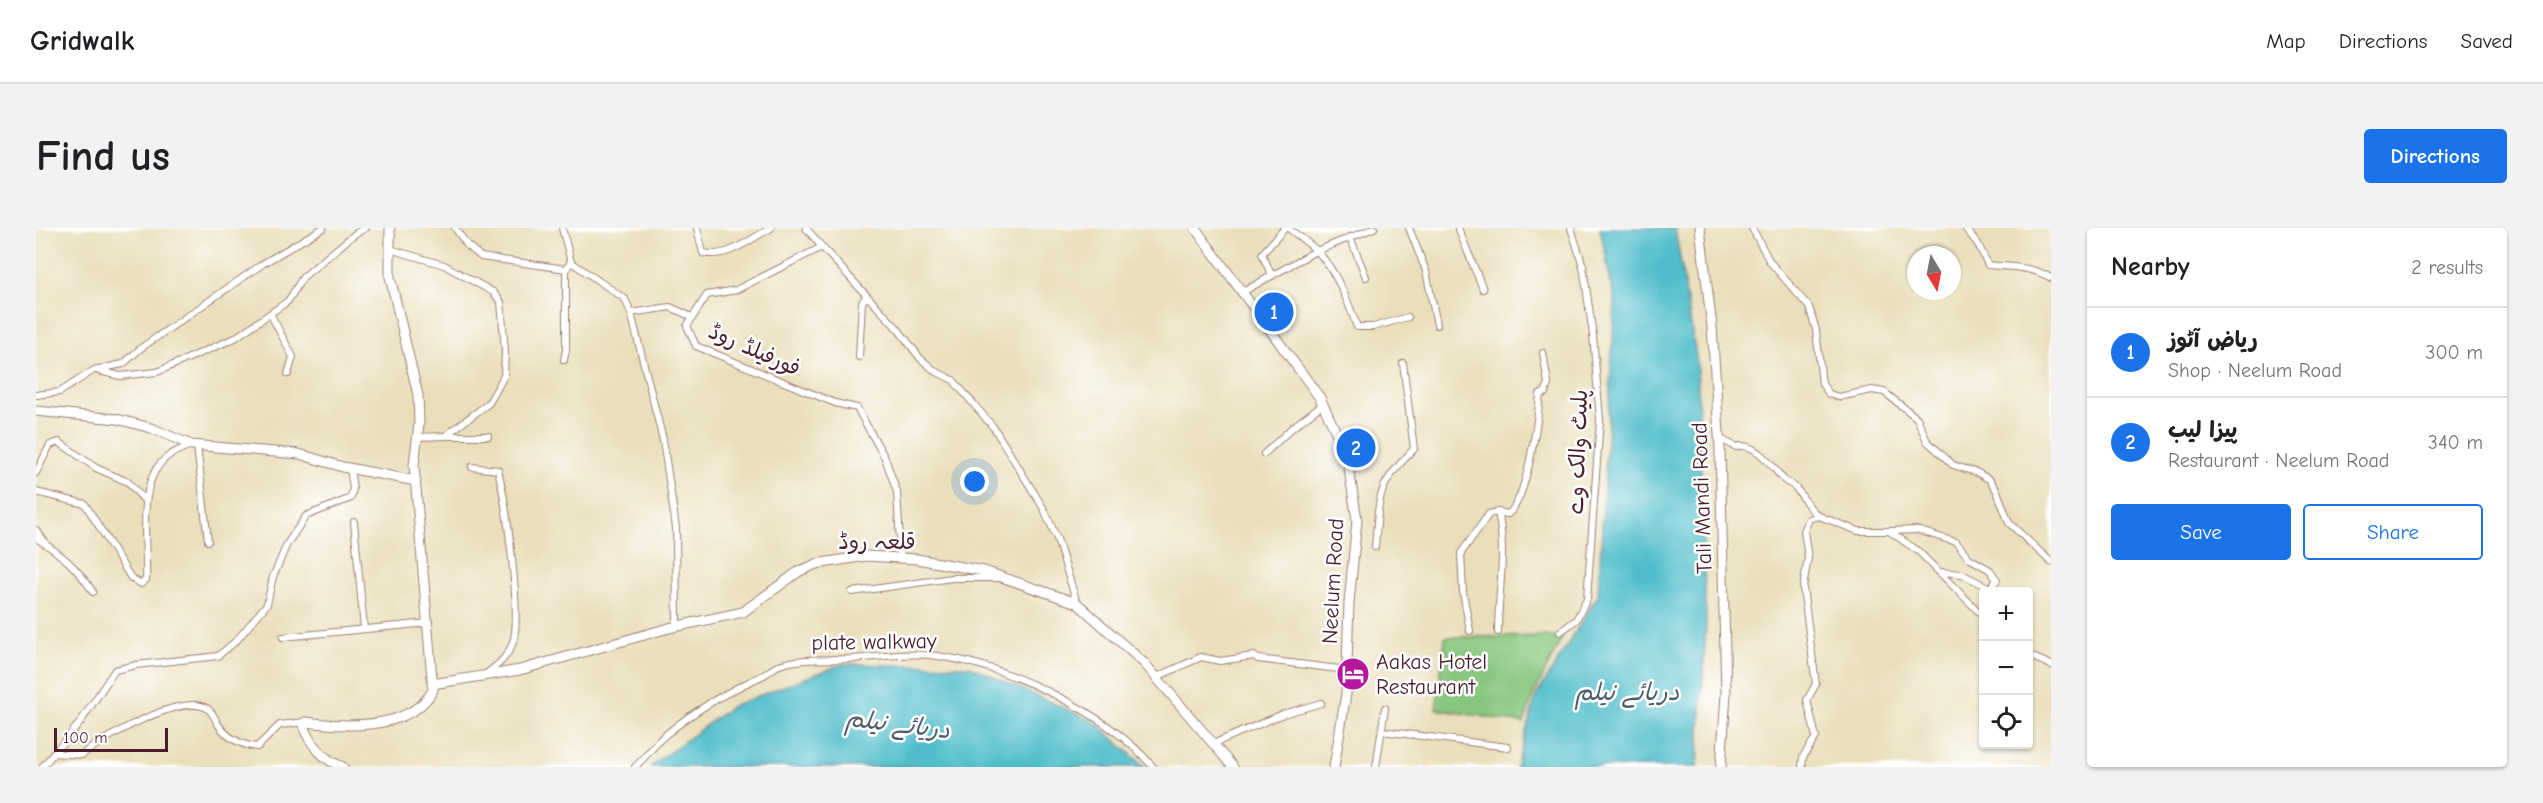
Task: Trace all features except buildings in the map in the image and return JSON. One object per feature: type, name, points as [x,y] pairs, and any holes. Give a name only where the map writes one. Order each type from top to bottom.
[{"type":"street","points":[[36,394],[60,392],[94,370],[123,364],[141,348],[264,263],[323,228]]},
{"type":"street","points":[[94,370],[120,376],[170,368],[187,357],[208,351],[236,338],[288,301],[303,277],[357,232],[366,228]]},
{"type":"street","points":[[53,753],[82,755],[99,741],[165,710],[194,704],[209,709],[223,731],[242,745],[257,747],[280,725],[305,722],[368,724],[408,715],[426,702],[433,690],[414,465],[418,395],[390,277],[389,228]]},
{"type":"street","points":[[562,228],[571,262],[625,299],[631,313],[654,394],[665,451],[676,528],[677,626]]},
{"type":"street","points":[[697,228],[703,252],[714,255],[738,247],[771,228]]},
{"type":"street","points":[[806,228],[898,329],[920,358],[935,371],[953,380],[994,428],[1044,509],[1057,539],[1077,603]]},
{"type":"street","name":"Neelum Road","points":[[1195,228],[1323,404],[1347,456],[1357,520],[1348,603],[1346,694],[1334,767]]},
{"type":"street","points":[[1272,276],[1262,254],[1287,228],[1317,251],[1348,302],[1358,327],[1373,327],[1408,317]]},
{"type":"street","points":[[1241,293],[1317,251],[1374,228]]},
{"type":"street","points":[[1409,228],[1426,271],[1437,325]]},
{"type":"street","points":[[1458,228],[1483,289]]},
{"type":"street","name":"پلیٹ والک وے","points":[[1560,632],[1576,620],[1587,599],[1600,420],[1585,278],[1571,228]]},
{"type":"street","name":"Tali Mandi Road","points":[[1700,228],[1712,327],[1719,438],[1726,694],[1721,767]]},
{"type":"street","points":[[1752,228],[1770,262],[1809,307],[1816,330],[1822,384],[1828,393],[1839,397],[1872,390],[1884,392],[1917,418],[1927,441],[1953,465],[1978,472],[1990,480],[1997,491],[2009,523],[2051,562]]},
{"type":"street","points":[[1965,228],[1978,244],[1988,266],[2020,267],[2040,271],[2051,278]]},
{"type":"street","points":[[457,229],[481,257],[566,269]]},
{"type":"street","points":[[1350,237],[1366,277]]},
{"type":"street","name":"فورفیلڈ روڈ","points":[[822,247],[736,290],[707,295],[687,326],[696,346],[835,403],[857,408],[885,458],[897,492],[901,558]]},
{"type":"street","points":[[390,249],[444,265],[493,292],[501,302],[505,351],[504,376],[489,403],[445,436]]},
{"type":"street","points":[[564,360],[566,269],[571,262]]},
{"type":"street","points":[[859,357],[862,302],[867,296]]},
{"type":"street","points":[[631,313],[670,307],[692,317]]},
{"type":"street","points":[[271,315],[293,357],[288,374]]},
{"type":"street","points":[[1470,631],[1463,592],[1461,553],[1489,514],[1498,512],[1508,514],[1514,510],[1520,497],[1536,441],[1540,394],[1545,393],[1548,384],[1543,353]]},
{"type":"street","points":[[1375,546],[1380,491],[1387,477],[1414,449],[1403,363]]},
{"type":"street","points":[[1264,454],[1293,427],[1323,404]]},
{"type":"street","points":[[36,411],[117,419],[150,428],[194,445],[299,454],[350,468],[416,481]]},
{"type":"street","points":[[417,437],[488,436]]},
{"type":"street","points":[[1719,438],[1736,447],[1742,445],[1752,449],[1785,481],[1796,488],[1812,512],[1819,516],[1858,531],[1917,530],[1956,542],[1969,558],[1990,570],[1997,580],[1990,588],[1962,574],[1940,572]]},
{"type":"street","points":[[36,473],[50,445],[59,442],[96,468],[129,483],[146,502]]},
{"type":"street","points":[[36,492],[85,504],[131,578],[141,584],[146,580],[146,502],[152,476],[169,456],[194,445]]},
{"type":"street","points":[[194,445],[208,541]]},
{"type":"street","points":[[42,767],[79,724],[115,670],[136,665],[218,656],[237,640],[267,604],[273,577],[287,544],[306,516],[351,498],[353,489],[350,468]]},
{"type":"street","points":[[472,468],[498,470],[511,556],[514,603],[514,641],[503,661],[481,678]]},
{"type":"street","points":[[1498,512],[1504,563],[1498,592],[1498,632]]},
{"type":"street","points":[[1802,767],[1803,757],[1816,737],[1807,700],[1815,684],[1803,588],[1808,558],[1804,531],[1809,519],[1819,516]]},
{"type":"street","points":[[354,522],[364,629]]},
{"type":"street","points":[[36,530],[47,545]]},
{"type":"street","points":[[1890,531],[1918,551],[1979,613]]},
{"type":"street","points":[[36,538],[78,568],[93,592]]},
{"type":"street","name":"قلعہ روڈ","points":[[432,684],[481,678],[677,626],[743,612],[798,572],[816,564],[866,556],[901,558],[984,571],[1077,603],[1157,677],[1233,767]]},
{"type":"street","points":[[852,592],[952,578],[1006,578]]},
{"type":"street","points":[[284,637],[429,623]]},
{"type":"street","name":"plate walkway","points":[[635,767],[662,738],[681,723],[740,684],[779,665],[805,660],[904,654],[936,655],[974,662],[1029,681],[1053,693],[1126,740],[1153,767]]},
{"type":"street","points":[[1157,677],[1201,657],[1220,662],[1254,656],[1258,659],[1347,670]]},
{"type":"street","points":[[2033,656],[2051,665]]},
{"type":"street","points":[[1215,743],[1283,714],[1322,703]]},
{"type":"street","points":[[1376,767],[1385,708]]},
{"type":"street","points":[[305,722],[303,728],[313,742],[331,763],[343,767]]},
{"type":"street","points":[[1382,731],[1508,747]]},
{"type":"green space","points":[[1563,636],[1533,696],[1524,723],[1436,709],[1445,637]]},
{"type":"water","name":"دریائے نیلم","points":[[1600,228],[1675,228],[1697,362],[1706,622],[1698,767],[1516,767],[1536,696],[1598,595],[1615,302]]},
{"type":"water","name":"دریائے نیلم","points":[[842,664],[970,666],[1095,722],[1145,767],[650,767],[732,706]]},
{"type":"place","name":"ریاض آٹوز","points":[[1274,312]]},
{"type":"place","name":"پیزا لیب","points":[[1356,448]]},
{"type":"place","name":"Aakas Hotel Restaurant","points":[[1353,674]]}]
